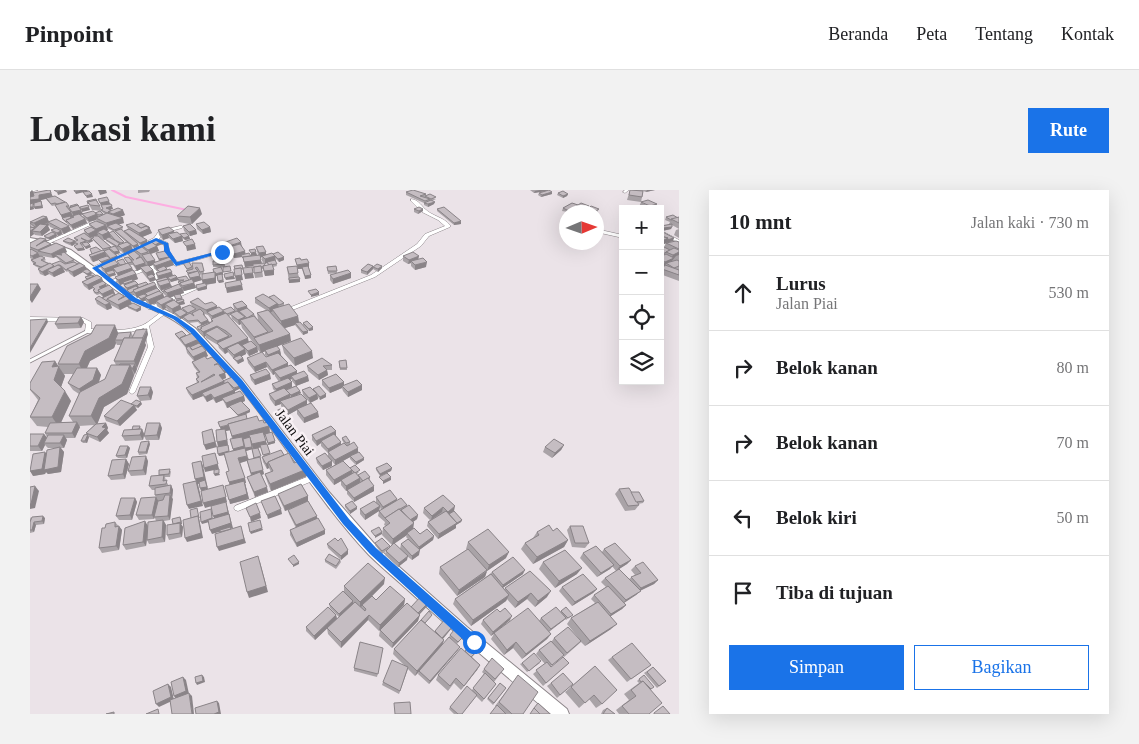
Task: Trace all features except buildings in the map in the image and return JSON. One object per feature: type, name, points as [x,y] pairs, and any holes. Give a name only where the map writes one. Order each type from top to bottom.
[{"type":"street","points":[[30,191],[36,190]]},
{"type":"street","points":[[277,314],[304,305],[321,296],[373,276],[419,245],[427,236],[448,226],[442,220],[423,210],[420,204],[413,200]]},
{"type":"street","points":[[48,242],[91,224]]},
{"type":"street","points":[[94,268],[156,239],[161,232],[180,227]]},
{"type":"street","points":[[604,232],[619,236]]},
{"type":"street","points":[[664,234],[679,242]]},
{"type":"street","points":[[156,239],[166,244],[169,256],[176,264],[222,252]]},
{"type":"street","name":"Jalan Piai","points":[[30,240],[48,242],[68,249],[134,300],[196,329],[239,382],[330,504],[373,551],[450,621],[562,714]]},
{"type":"street","points":[[664,246],[679,246]]},
{"type":"street","points":[[110,282],[154,266],[157,274],[156,284],[161,292]]},
{"type":"street","points":[[150,308],[195,288]]},
{"type":"street","points":[[30,319],[83,320],[89,323],[88,331],[136,330],[147,327],[163,313]]},
{"type":"street","points":[[132,392],[151,347],[147,327]]},
{"type":"street","points":[[238,508],[312,478]]},
{"type":"lane","points":[[30,361],[88,331]]},
{"type":"waterway","points":[[112,190],[126,197],[187,210]]},
{"type":"route","points":[[222,252],[175,264],[171,260],[166,244],[156,239],[114,261],[94,268],[120,291],[134,300],[175,318],[192,330],[204,345],[219,358],[264,413],[330,504],[346,522],[373,551],[474,642]]}]
